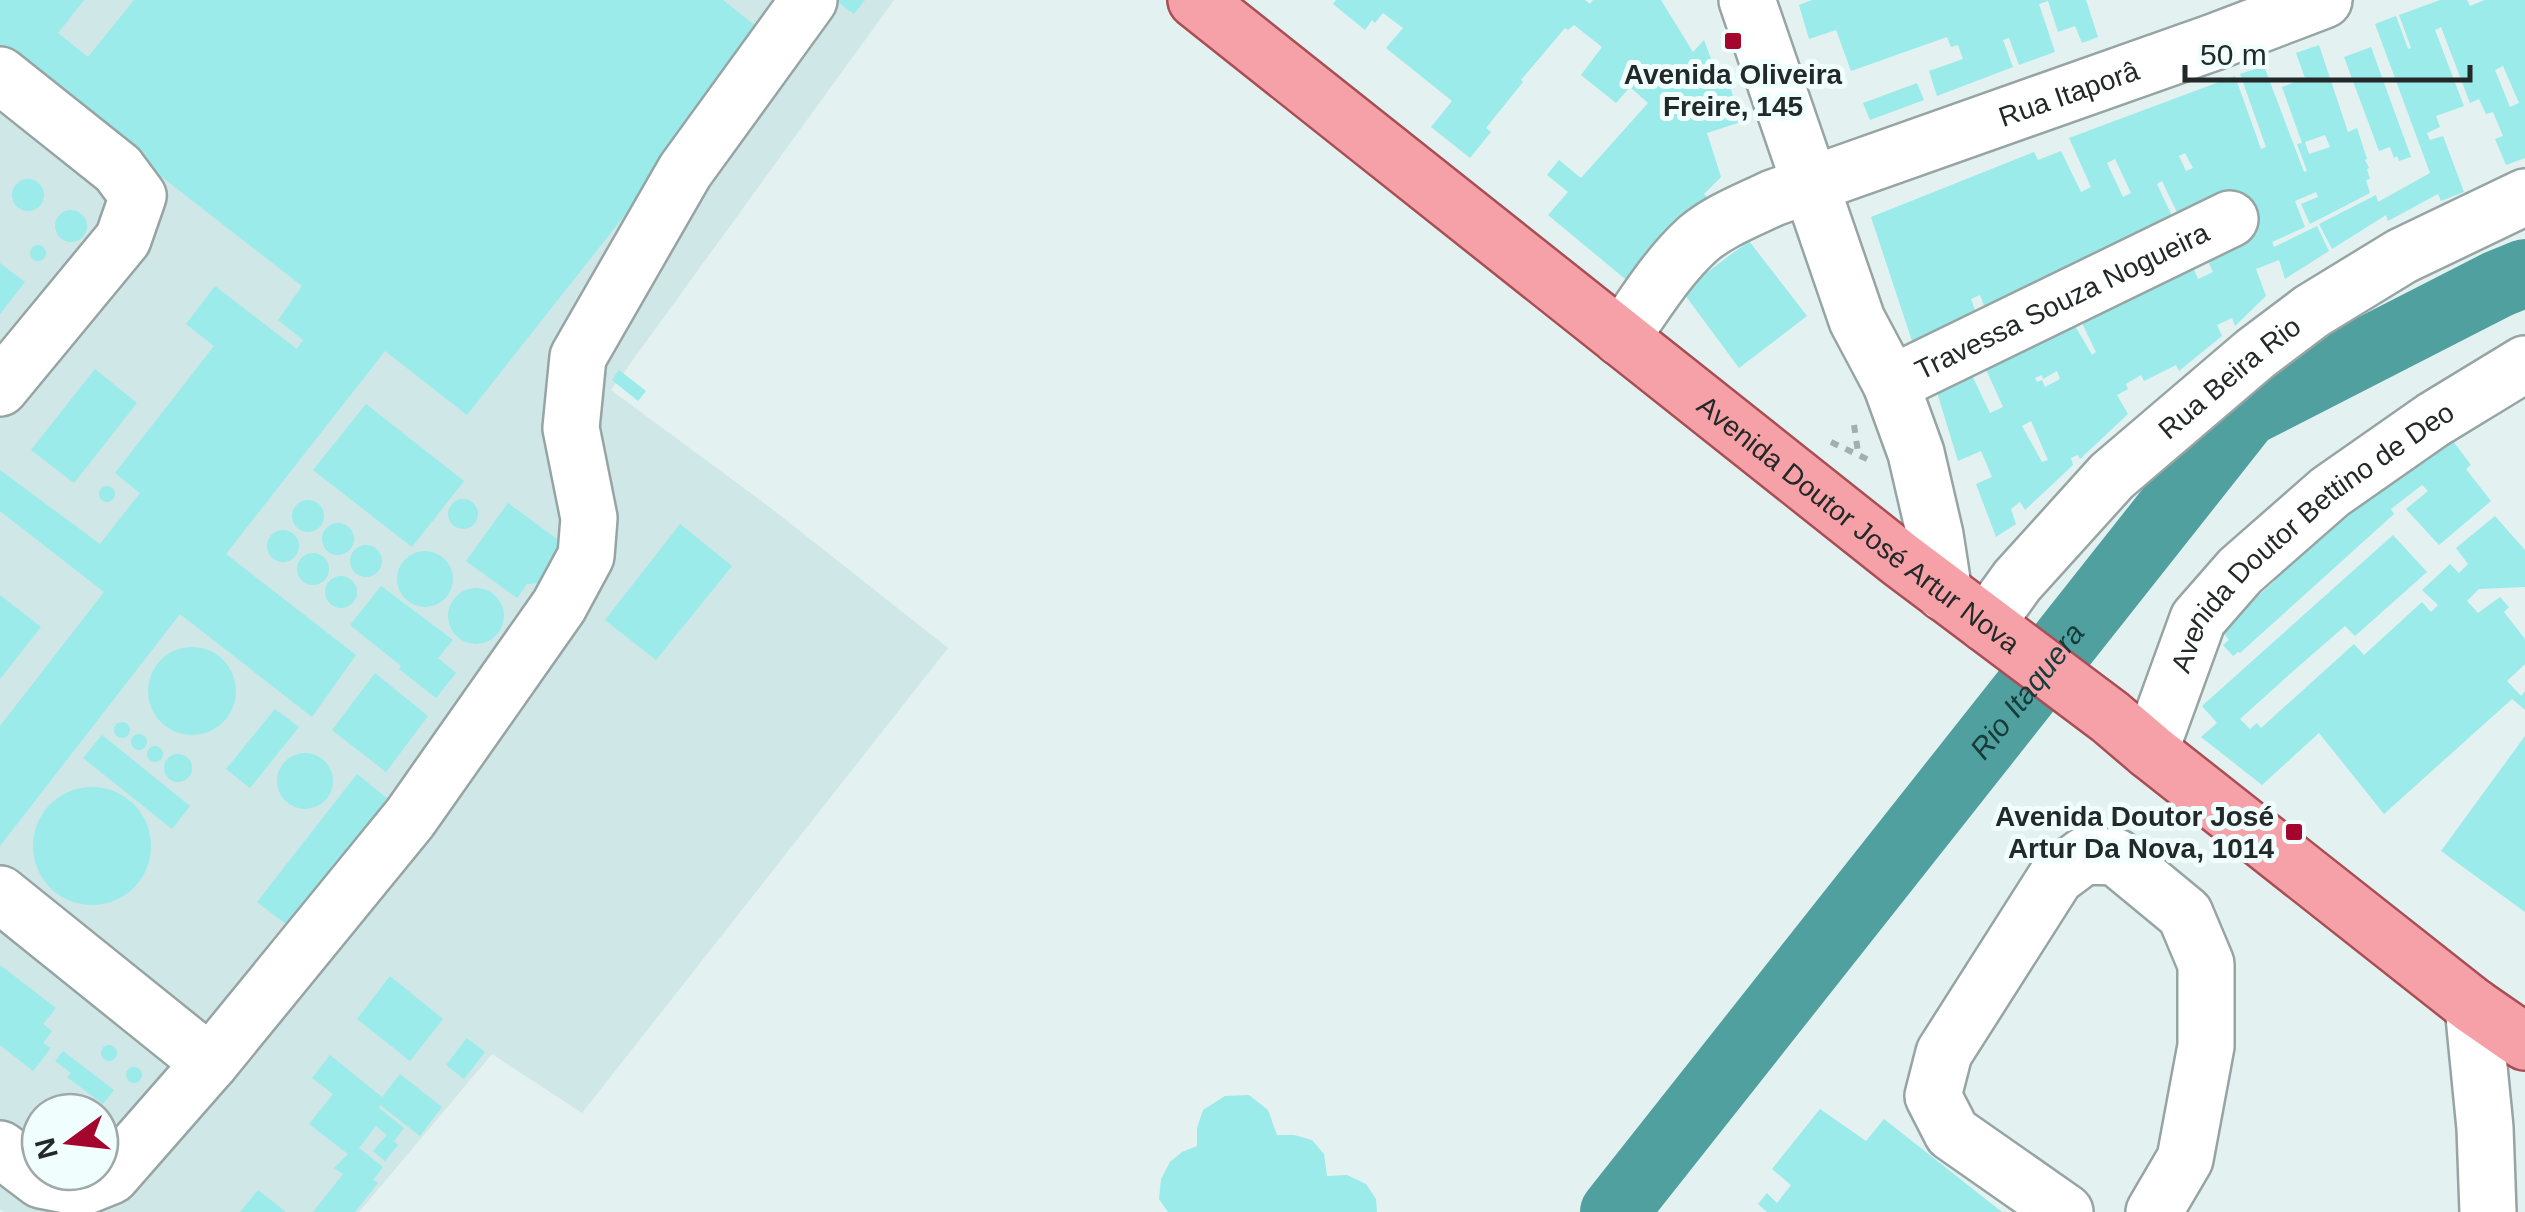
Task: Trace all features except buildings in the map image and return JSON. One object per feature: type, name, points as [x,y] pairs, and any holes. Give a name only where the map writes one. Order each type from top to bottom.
[{"type":"main road","name":"Avenida Doutor José Artur Nova","points":[[1196,0],[1901,560],[2525,1042]]},
{"type":"street","points":[[0,1149],[41,1180],[81,1188],[110,1176],[210,1063],[410,818],[559,606],[586,556],[590,518],[571,428],[578,357],[685,170],[809,0]]},
{"type":"street","points":[[1747,0],[1857,320],[1891,384],[1916,453],[1935,534],[1979,619]]},
{"type":"street","name":"Rua Itaporâ","points":[[1621,338],[1672,266],[1700,238],[1734,216],[2208,21],[2324,0]]},
{"type":"street","points":[[0,74],[118,168],[138,196],[123,238],[0,388]]},
{"type":"street","name":"Rua Beira Rio","points":[[1979,619],[2112,476],[2256,354],[2312,311],[2402,256],[2525,197]]},
{"type":"street","name":"Travessa Souza Nogueira","points":[[1891,384],[2230,219]]},
{"type":"street","points":[[1857,320],[1866,388],[1901,560]]},
{"type":"street","name":"Avenida Doutor Bettino de Deo","points":[[2130,734],[2198,620],[2240,571],[2330,492],[2433,420],[2525,364]]},
{"type":"street","points":[[2066,1212],[1952,1133],[1933,1096],[1944,1053],[1954,1037],[2056,878],[2084,856],[2116,857],[2185,914],[2206,964],[2206,1046],[2185,1158],[2154,1212]]},
{"type":"street","points":[[0,894],[210,1063]]},
{"type":"street","points":[[2474,1006],[2488,1212]]},
{"type":"street","points":[[2508,1212],[2525,1204]]},
{"type":"shaded area","points":[[0,0],[894,0],[611,390],[772,509],[948,648],[582,1113],[492,1054],[359,1212],[0,1209]]},
{"type":"waterway","name":"Rio Itaquera","points":[[1614,1212],[2246,413],[2525,273]]},
{"type":"place","name":"Avenida Oliveira Freire, 145","points":[[1733,41]]},
{"type":"place","name":"Avenida Doutor José Artur Da Nova, 1014","points":[[2294,832]]}]
